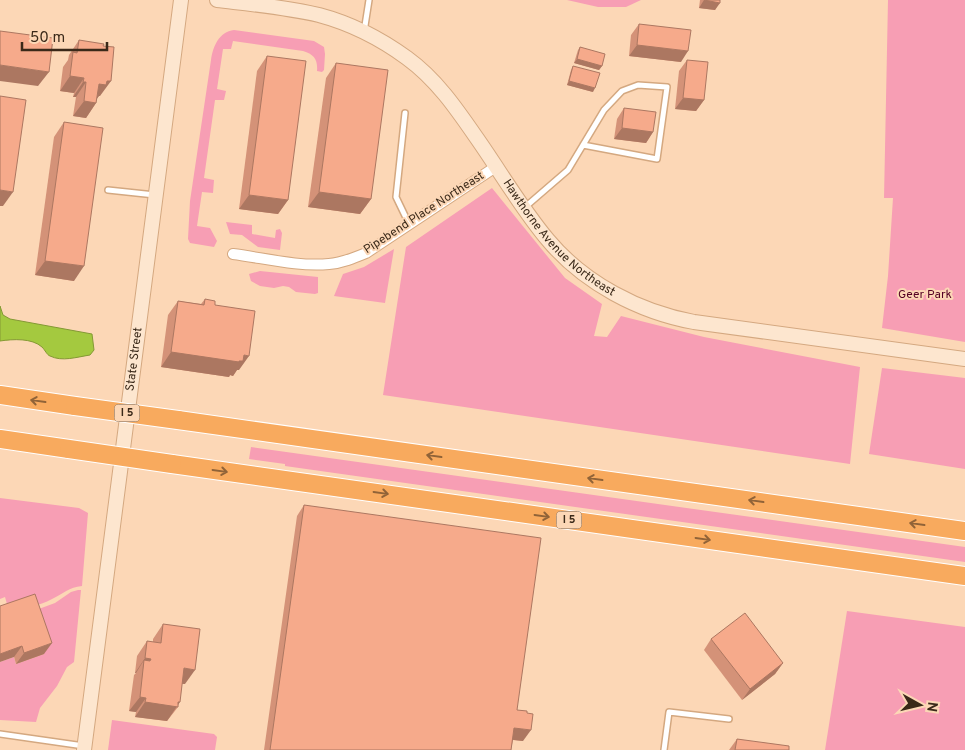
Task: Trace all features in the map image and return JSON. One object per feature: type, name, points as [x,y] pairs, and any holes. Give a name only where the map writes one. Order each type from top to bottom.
[{"type":"highway","name":"I 5","points":[[0,395],[965,531]]},
{"type":"highway","name":"I 5","points":[[0,439],[965,576]]},
{"type":"main road","name":"State Street","points":[[84,748],[182,0]]},
{"type":"main road","name":"Hawthorne Avenue Northeast","points":[[217,0],[296,10],[340,22],[364,33],[407,58],[434,82],[455,107],[548,241],[586,275],[615,294],[659,313],[694,322],[965,359]]},
{"type":"street","name":"Pipebend Place Northeast","points":[[233,254],[304,264],[330,264],[347,261],[366,253],[496,166]]},
{"type":"lane","points":[[364,33],[370,0]]},
{"type":"lane","points":[[524,208],[568,170],[583,145],[604,110],[622,91],[638,85],[667,87],[657,159],[583,145]]},
{"type":"lane","points":[[405,114],[396,197],[409,224]]},
{"type":"lane","points":[[108,190],[155,195]]},
{"type":"lane","points":[[664,750],[669,712],[729,719]]},
{"type":"lane","points":[[0,734],[84,748]]},
{"type":"green space","points":[[567,0],[641,0],[626,7],[598,7]]},
{"type":"green space","name":"Geer Park","points":[[888,0],[965,0],[965,342],[882,328],[888,276],[893,198],[884,198]]},
{"type":"green space","points":[[234,30],[314,41],[324,47],[324,70],[322,72],[317,71],[317,64],[314,58],[303,51],[233,41],[231,49],[223,49],[217,89],[226,91],[224,100],[215,100],[204,178],[214,180],[213,193],[202,192],[197,226],[210,228],[217,241],[214,247],[190,243],[188,239],[190,201],[212,55],[218,40],[224,34]]},
{"type":"green space","points":[[492,188],[565,278],[602,304],[594,336],[607,337],[621,316],[704,337],[860,367],[850,464],[383,395],[406,247]]},
{"type":"green space","points":[[226,222],[252,225],[252,234],[275,238],[276,230],[280,229],[282,233],[280,250],[258,247],[242,235],[230,234]]},
{"type":"green space","points":[[394,249],[385,303],[334,296],[343,274],[364,267]]},
{"type":"green space","points":[[260,271],[318,277],[318,293],[296,292],[289,287],[283,286],[274,288],[260,286],[251,281],[249,274]]},
{"type":"green space","points":[[882,368],[965,378],[965,469],[869,454]]},
{"type":"green space","points":[[251,447],[965,547],[965,562],[285,466],[285,464],[249,459]]},
{"type":"green space","points":[[0,498],[79,508],[88,513],[82,586],[70,589],[42,604],[9,611],[5,597],[0,599]]},
{"type":"green space","points":[[81,590],[74,662],[67,667],[57,686],[40,708],[36,722],[0,720],[0,662],[14,657],[16,664],[44,654],[36,610],[55,603],[71,592]]},
{"type":"green space","points":[[847,611],[965,627],[965,750],[825,750]]},
{"type":"green space","points":[[112,720],[214,734],[217,737],[215,750],[108,750]]},
{"type":"shaded area","points":[[0,306],[3,315],[10,319],[92,334],[94,350],[90,355],[59,359],[49,355],[42,347],[33,342],[0,341]]},
{"type":"building","points":[[704,0],[720,0],[720,3]]},
{"type":"building","points":[[639,24],[691,30],[688,51],[637,45]]},
{"type":"building","points":[[0,31],[53,38],[49,72],[0,65]]},
{"type":"building","points":[[79,40],[114,47],[111,81],[107,81],[106,85],[99,84],[96,103],[84,101],[86,82],[83,82],[84,78],[70,76],[73,52],[77,53]]},
{"type":"building","points":[[580,47],[605,54],[602,66],[577,59]]},
{"type":"building","points":[[267,56],[306,61],[288,200],[249,195]]},
{"type":"building","points":[[687,60],[708,62],[704,100],[683,98]]},
{"type":"building","points":[[336,63],[388,70],[371,199],[319,192]]},
{"type":"building","points":[[573,66],[600,73],[595,88],[569,81]]},
{"type":"building","points":[[0,96],[26,100],[13,192],[0,190]]},
{"type":"building","points":[[624,108],[656,112],[653,132],[622,128]]},
{"type":"building","points":[[64,122],[103,128],[84,266],[45,261]]},
{"type":"building","points":[[205,299],[215,301],[215,305],[255,311],[249,356],[244,355],[243,361],[171,352],[178,301],[204,305]]},
{"type":"building","points":[[304,505],[541,538],[517,710],[533,714],[531,730],[514,728],[511,750],[270,750]]},
{"type":"building","points":[[35,594],[52,643],[24,653],[22,646],[0,654],[0,606]]},
{"type":"building","points":[[745,613],[783,663],[750,689],[711,639]]},
{"type":"building","points":[[163,624],[200,629],[195,670],[184,668],[178,707],[145,702],[146,698],[140,697],[144,660],[150,661],[151,659],[145,658],[147,641],[161,643]]},
{"type":"building","points":[[737,739],[789,746],[789,750],[735,750]]}]
